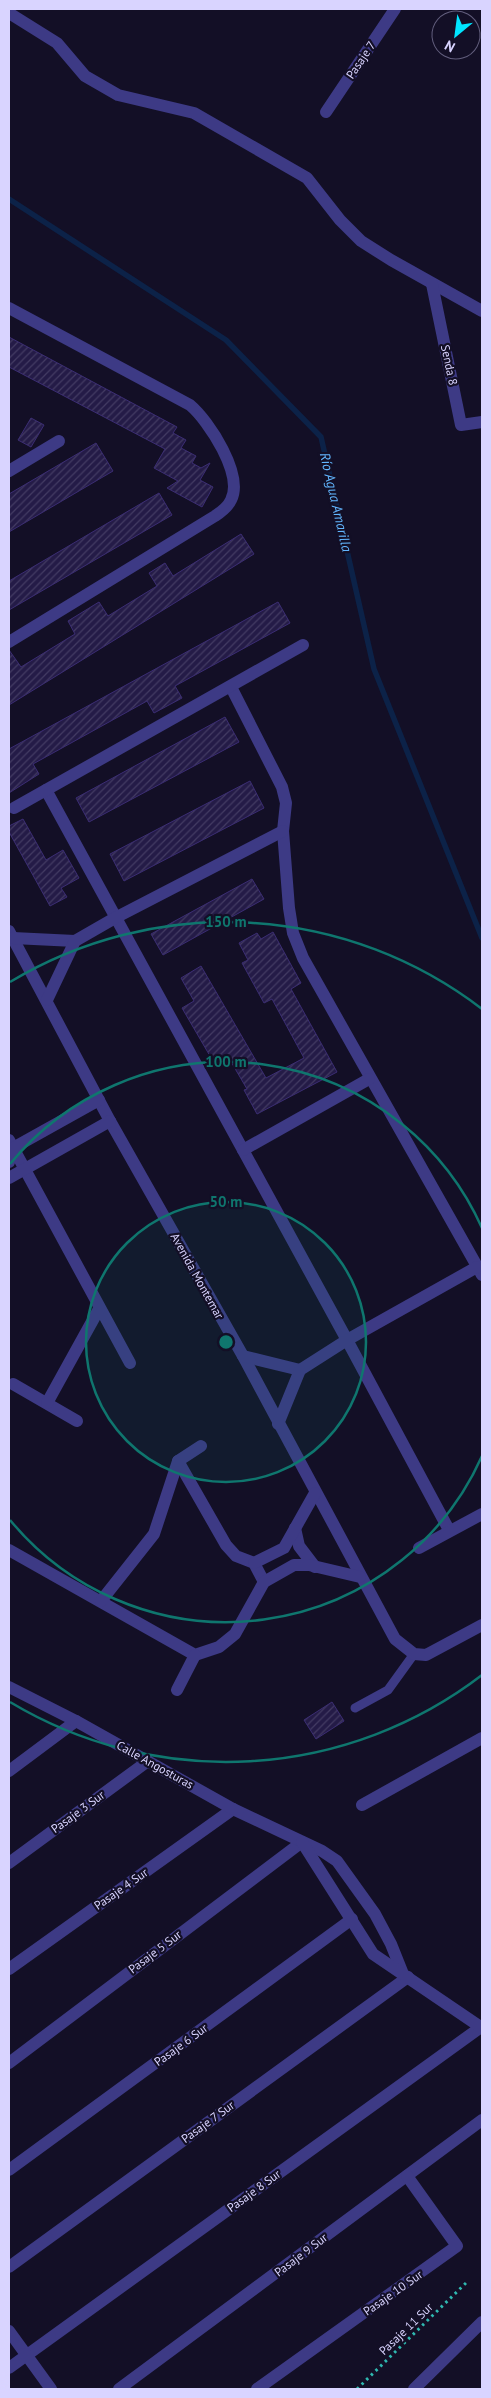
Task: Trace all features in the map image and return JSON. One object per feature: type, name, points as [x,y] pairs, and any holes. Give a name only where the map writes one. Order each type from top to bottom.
[{"type":"street","name":"Pasaje 7","points":[[326,112],[395,9]]},
{"type":"street","points":[[9,13],[57,43],[85,76],[118,95],[194,113],[307,178],[340,220],[361,241],[432,284],[482,311]]},
{"type":"street","name":"Senda 8","points":[[432,284],[461,425],[482,422]]},
{"type":"street","points":[[9,308],[190,405],[208,426],[232,469],[234,491],[231,501],[215,516],[9,642]]},
{"type":"street","points":[[9,471],[59,441]]},
{"type":"street","points":[[14,808],[303,645]]},
{"type":"street","points":[[231,687],[282,787],[286,803],[283,831],[293,933],[312,976],[480,1271],[347,1340],[300,1370],[278,1424]]},
{"type":"street","points":[[46,790],[347,1340],[448,1530]]},
{"type":"street","points":[[47,1000],[75,941],[115,918],[283,831]]},
{"type":"street","points":[[11,934],[75,941]]},
{"type":"street","name":"Avenida Montemar","points":[[11,934],[110,1122],[242,1356],[360,1577],[396,1639],[414,1654]]},
{"type":"street","points":[[243,1150],[370,1079]]},
{"type":"street","points":[[11,1144],[99,1100]]},
{"type":"street","points":[[9,1178],[110,1122]]},
{"type":"street","points":[[9,1162],[11,1144]]},
{"type":"street","points":[[11,1144],[130,1363]]},
{"type":"street","points":[[47,1403],[99,1309]]},
{"type":"street","points":[[242,1356],[300,1370]]},
{"type":"street","points":[[13,1384],[77,1421]]},
{"type":"street","points":[[101,1601],[154,1534],[178,1461],[201,1446]]},
{"type":"street","points":[[178,1461],[226,1545],[236,1556],[254,1563],[264,1582]]},
{"type":"street","points":[[254,1563],[284,1548],[315,1493]]},
{"type":"street","points":[[419,1548],[448,1530],[482,1514]]},
{"type":"street","points":[[295,1528],[299,1546],[315,1567]]},
{"type":"street","points":[[9,1550],[195,1655]]},
{"type":"street","points":[[178,1690],[195,1655],[218,1647],[236,1634],[264,1582],[294,1565],[315,1567],[360,1577]]},
{"type":"street","points":[[414,1654],[426,1655],[436,1651],[482,1625]]},
{"type":"street","name":"Calle Angosturas","points":[[9,1687],[76,1721],[233,1809],[337,1861],[375,1914],[405,1976]]},
{"type":"street","points":[[9,1770],[76,1721]]},
{"type":"street","points":[[362,1805],[482,1738]]},
{"type":"street","name":"Pasaje 3 Sur","points":[[9,1863],[148,1761]]},
{"type":"street","name":"Pasaje 4 Sur","points":[[9,1969],[233,1809]]},
{"type":"street","points":[[302,1842],[373,1954],[482,2027]]},
{"type":"street","name":"Pasaje 5 Sur","points":[[9,2063],[302,1842]]},
{"type":"street","name":"Pasaje 6 Sur","points":[[9,2170],[352,1919]]},
{"type":"street","name":"Pasaje 7 Sur","points":[[9,2267],[405,1976]]},
{"type":"street","name":"Pasaje 8 Sur","points":[[9,2368],[482,2027]]},
{"type":"street","name":"Pasaje 9 Sur","points":[[119,2389],[482,2120]]},
{"type":"street","name":"Pasaje 10 Sur","points":[[257,2389],[458,2246],[407,2176]]},
{"type":"street","points":[[414,2389],[482,2322]]},
{"type":"street","points":[[9,2331],[52,2389]]},
{"type":"lane","points":[[355,1708],[388,1690],[414,1654]]},
{"type":"path","name":"Pasaje 11 Sur","points":[[357,2389],[468,2282]]},
{"type":"building","points":[[9,337],[177,427],[173,433],[186,440],[181,448],[196,456],[192,463],[201,468],[210,463],[200,480],[213,487],[202,507],[167,488],[178,481],[154,468],[165,449],[9,367]]},
{"type":"building","points":[[31,418],[44,425],[31,447],[18,440]]},
{"type":"building","points":[[96,443],[113,471],[9,532],[9,494]]},
{"type":"building","points":[[159,493],[172,515],[9,610],[9,581]]},
{"type":"building","points":[[241,534],[254,554],[9,705],[9,650],[21,667],[75,634],[68,621],[99,602],[108,616],[157,586],[149,573],[165,563],[173,576]]},
{"type":"building","points":[[278,602],[290,623],[175,686],[182,698],[154,713],[147,701],[33,764],[39,774],[9,793],[9,749]]},
{"type":"building","points":[[225,717],[239,742],[89,822],[76,798]]},
{"type":"building","points":[[250,781],[264,808],[124,881],[110,854]]},
{"type":"building","points":[[23,819],[46,860],[63,850],[79,878],[61,888],[67,897],[50,906],[9,832],[9,826]]},
{"type":"building","points":[[252,879],[264,899],[163,955],[151,934]]},
{"type":"building","points":[[273,932],[301,983],[291,989],[337,1072],[257,1114],[244,1090],[247,1089],[230,1060],[217,1068],[182,1008],[194,1001],[181,978],[201,966],[266,1078],[304,1058],[272,999],[264,1003],[242,963],[248,960],[239,943],[257,933],[261,939]]},
{"type":"building","points":[[332,1702],[344,1721],[316,1739],[304,1720]]},
{"type":"waterway","name":"Río Agua Amarilla","points":[[9,199],[226,340],[321,437],[374,669],[482,938]]}]
